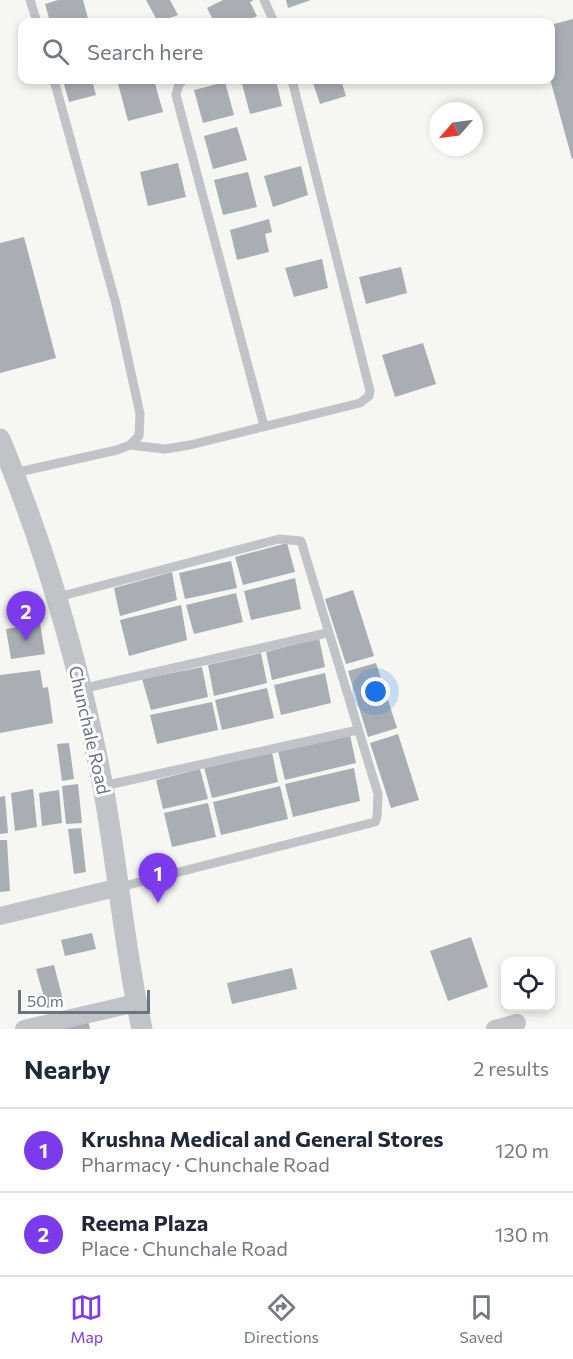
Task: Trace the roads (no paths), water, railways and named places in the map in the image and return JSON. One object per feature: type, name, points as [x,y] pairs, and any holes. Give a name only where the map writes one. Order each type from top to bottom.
[{"type":"street","name":"Chunchale Road","points":[[0,440],[14,472],[58,597],[81,690],[102,786],[142,1029]]},
{"type":"street","points":[[0,916],[120,887]]},
{"type":"street","points":[[24,1029],[136,1003]]},
{"type":"street","points":[[495,1029],[518,1023]]},
{"type":"lane","points":[[30,0],[36,18]]},
{"type":"lane","points":[[264,0],[272,18]]},
{"type":"lane","points":[[55,84],[116,304],[140,414],[139,436],[130,445]]},
{"type":"lane","points":[[179,84],[177,94],[264,426]]},
{"type":"lane","points":[[14,472],[130,445],[165,449],[360,402],[369,396],[370,391],[293,84]]},
{"type":"lane","points":[[58,597],[290,538],[301,541],[327,633],[378,794],[375,822],[120,887]]},
{"type":"lane","points":[[81,690],[327,633]]},
{"type":"lane","points":[[102,786],[358,730]]},
{"type":"place","name":"Reema Plaza","points":[[26,641]]},
{"type":"place","name":"Krushna Medical and General Stores","points":[[158,903]]}]
